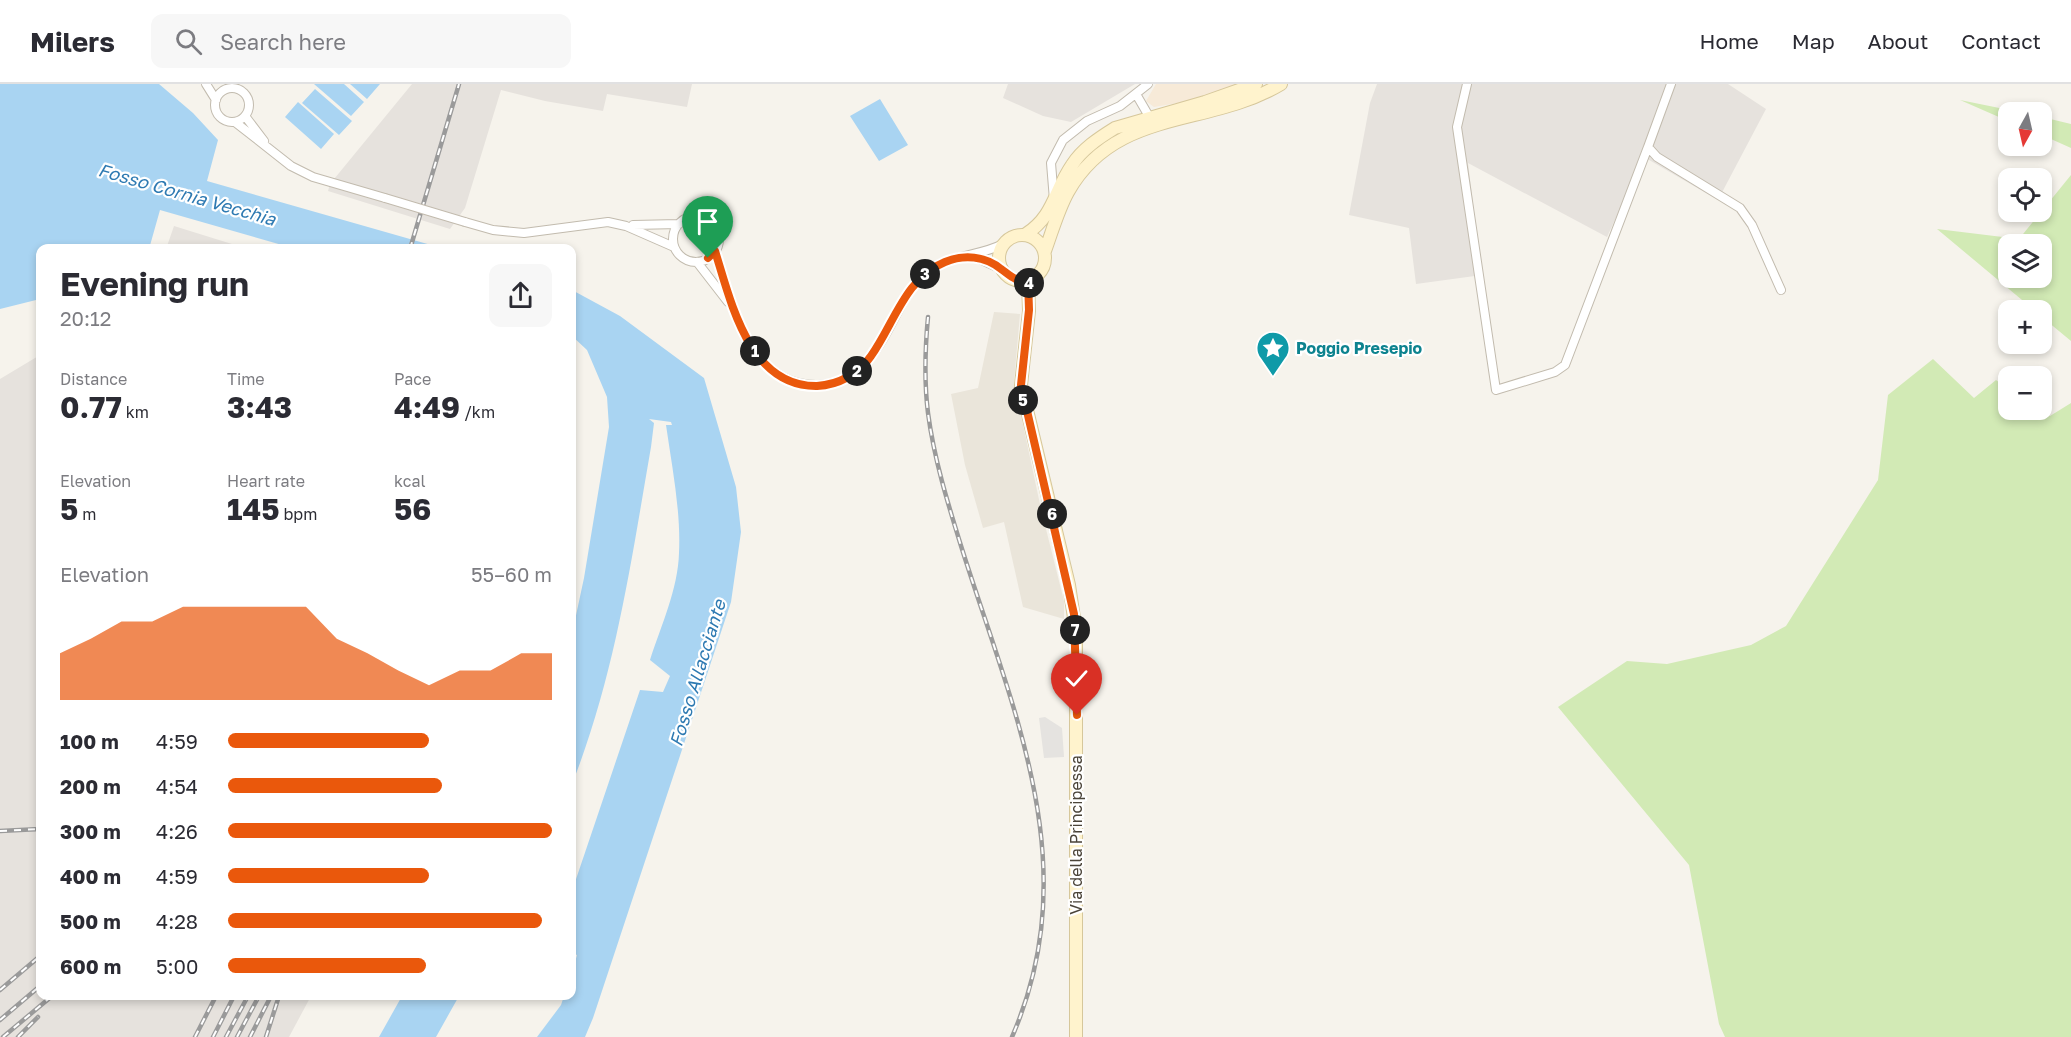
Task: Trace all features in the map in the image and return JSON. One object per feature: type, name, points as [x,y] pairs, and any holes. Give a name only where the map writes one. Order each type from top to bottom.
[{"type":"main road","points":[[1256,84],[1115,128],[1091,144],[1071,166],[1045,219],[1026,234],[1011,237],[1003,244],[999,254],[1001,269],[1013,279],[1028,280],[1041,271],[1045,262],[1045,251],[1067,193],[1098,153],[1113,142],[1161,122],[1205,114],[1235,104],[1281,84]]},
{"type":"main road","points":[[1026,234],[1040,242],[1045,251]]},
{"type":"main road","name":"Via della Principessa","points":[[1028,280],[1028,317],[1021,385],[1069,585],[1076,631],[1076,1037]]},
{"type":"street","points":[[206,84],[221,91]]},
{"type":"street","points":[[206,84],[216,100]]},
{"type":"street","points":[[1054,201],[1051,163],[1063,140],[1087,121],[1120,106],[1148,84]]},
{"type":"street","points":[[1467,84],[1456,127],[1496,390],[1555,372],[1565,365],[1671,84]]},
{"type":"street","points":[[235,122],[245,116],[249,101],[244,92],[232,87],[221,91],[216,100],[216,110],[221,118],[235,122],[291,166],[313,177],[493,230],[524,233],[608,222],[626,226],[674,247],[683,258],[697,262],[708,258],[715,251]]},
{"type":"street","points":[[1136,94],[1150,118]]},
{"type":"street","points":[[245,116],[272,151]]},
{"type":"street","points":[[1648,147],[1657,157],[1740,208],[1752,225],[1781,290]]},
{"type":"street","points":[[626,226],[679,224],[693,217],[712,223],[718,235],[715,251],[733,310]]},
{"type":"street","points":[[674,247],[674,234],[679,224]]},
{"type":"street","points":[[697,262],[733,310],[764,363],[793,382],[809,386],[825,385],[853,374],[871,357],[897,310],[925,273],[947,261],[972,256],[1003,244]]},
{"type":"street","points":[[972,256],[1001,269]]},
{"type":"shaded area","points":[[412,84],[692,84],[687,107],[607,94],[603,111],[545,101],[501,90],[465,208],[450,229],[328,191],[330,184]]},
{"type":"shaded area","points":[[1008,84],[1135,84],[1071,122],[1043,116],[1003,98]]},
{"type":"shaded area","points":[[1156,84],[1242,84],[1184,102],[1154,107],[1146,101]]},
{"type":"shaded area","points":[[1377,84],[1728,84],[1766,109],[1718,200],[1644,157],[1607,237],[1468,163],[1482,275],[1416,284],[1409,228],[1349,215],[1370,103]]},
{"type":"shaded area","points":[[174,226],[232,244],[168,244]]},
{"type":"shaded area","points":[[994,312],[1020,314],[1014,382],[1041,509],[1064,601],[1064,619],[1023,607],[1004,522],[983,528],[965,465],[951,394],[978,388]]},
{"type":"shaded area","points":[[36,357],[36,1000],[309,1000],[289,1037],[0,1037],[0,379]]},
{"type":"shaded area","points":[[1045,717],[1062,728],[1064,757],[1044,758],[1039,718]]},
{"type":"green space","points":[[1960,100],[1998,108],[1998,117]]},
{"type":"green space","points":[[2052,119],[2071,124],[2071,148],[2052,139]]},
{"type":"green space","points":[[2071,175],[2071,341],[2052,325],[2052,300],[2022,300],[2008,288],[2052,288],[2052,234],[2023,234],[2033,222],[2052,222],[2052,198]]},
{"type":"green space","points":[[1937,229],[1998,236],[1998,280]]},
{"type":"green space","points":[[1933,359],[1974,398],[1996,380],[1998,382],[1998,420],[2052,420],[2052,415],[2071,403],[2071,1037],[1725,1037],[1719,1024],[1689,865],[1558,707],[1627,661],[1667,664],[1751,645],[1786,626],[1878,480],[1888,395]]},
{"type":"water","name":"Fosso Cornia Vecchia","points":[[0,84],[159,84],[193,113],[218,140],[207,181],[428,244],[279,244],[160,210],[150,244],[36,244],[36,300],[0,309]]},
{"type":"water","points":[[314,84],[344,84],[364,102],[351,116]]},
{"type":"water","points":[[350,84],[380,84],[367,99]]},
{"type":"water","points":[[315,89],[352,121],[339,135],[302,103]]},
{"type":"water","points":[[880,99],[908,145],[879,161],[850,116]]},
{"type":"water","points":[[298,102],[334,134],[321,149],[285,117]]},
{"type":"water","name":"Fosso Allacciante","points":[[576,292],[620,316],[704,378],[736,487],[741,532],[731,602],[593,1018],[585,1037],[537,1037],[563,1000],[576,1000],[576,879],[640,690],[663,692],[670,676],[650,660],[664,621],[678,567],[677,505],[666,425],[672,425],[671,422],[649,419],[654,423],[651,447],[620,618],[600,702],[576,773],[576,615],[609,427],[607,397],[587,350],[576,340]]},
{"type":"water","points":[[400,1000],[457,1000],[436,1037],[379,1037]]},
{"type":"railway","points":[[411,244],[459,84]]},
{"type":"railway","points":[[928,317],[926,389],[934,447],[957,532],[1020,731],[1034,791],[1042,851],[1043,912],[1033,974],[1012,1037]]},
{"type":"railway","points":[[0,831],[36,829]]},
{"type":"railway","points":[[0,990],[36,959]]},
{"type":"railway","points":[[0,1020],[36,989]]},
{"type":"railway","points":[[3,1037],[47,1000]]},
{"type":"railway","points":[[195,1037],[214,1000]]},
{"type":"railway","points":[[213,1037],[232,1000]]},
{"type":"railway","points":[[226,1037],[246,1000]]},
{"type":"railway","points":[[237,1037],[257,1000]]},
{"type":"railway","points":[[250,1037],[269,1000]]},
{"type":"railway","points":[[266,1037],[278,1000]]},
{"type":"railway","points":[[18,1037],[38,1017]]},
{"type":"place","name":"Poggio Presepio","points":[[1273,377]]},
{"type":"route","points":[[708,258],[715,251],[733,310],[754,350],[764,363],[777,374],[793,382],[809,386],[841,381],[861,368],[871,357],[897,310],[914,286],[925,273],[939,264],[955,258],[972,256],[1001,269],[1008,277],[1018,281],[1028,280],[1029,310],[1021,368],[1021,385],[1074,614],[1077,653],[1077,715]]}]
